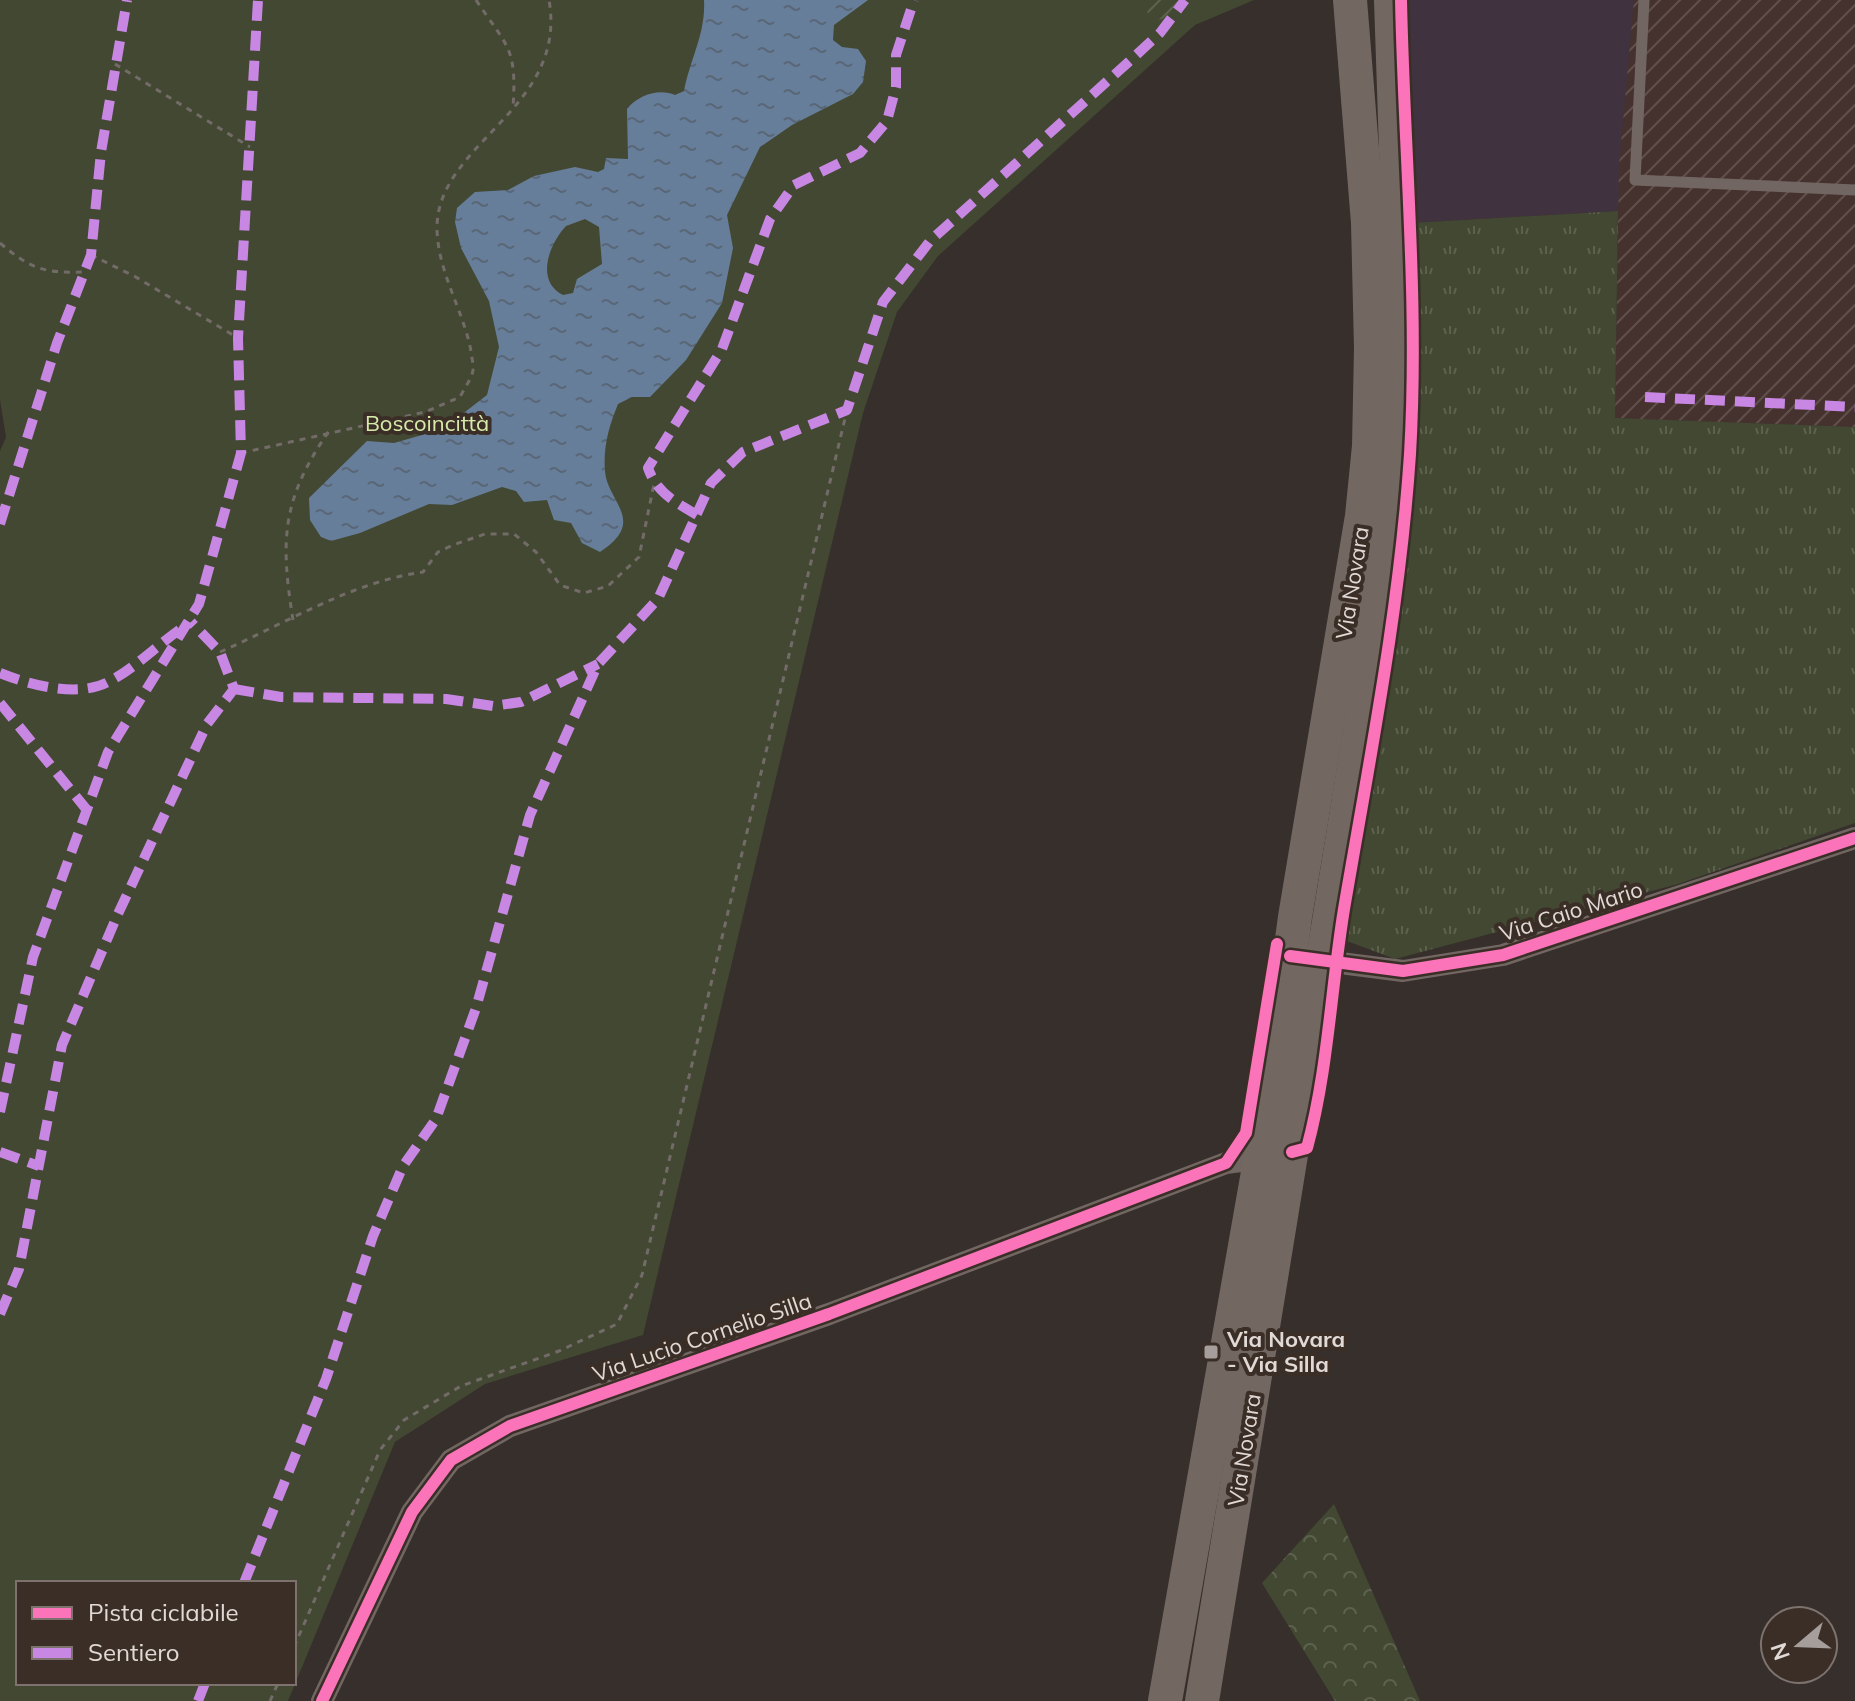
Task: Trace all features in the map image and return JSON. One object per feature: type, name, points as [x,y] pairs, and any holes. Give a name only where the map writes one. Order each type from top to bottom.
[{"type":"main road","name":"Via Novara","points":[[1165,1701],[1258,1160],[1360,532],[1372,390],[1368,223],[1350,0]]},
{"type":"main road","name":"Via Novara","points":[[1202,1701],[1325,957],[1398,489],[1403,359],[1391,0]]},
{"type":"street","name":"Via Caio Mario","points":[[1289,965],[1325,957],[1403,971],[1503,955],[1855,838]]},
{"type":"street","points":[[1258,1160],[1292,1152]]},
{"type":"street","name":"Via Lucio Cornelio Silla","points":[[322,1701],[412,1512],[451,1460],[498,1433],[562,1407],[829,1314],[1226,1163],[1258,1160]]},
{"type":"lane","points":[[1325,957],[1338,945],[1395,615],[1405,519],[1414,336],[1400,0]]},
{"type":"lane","points":[[1644,0],[1635,180],[1855,190]]},
{"type":"lane","points":[[1346,119],[1353,205]]},
{"type":"lane","points":[[1289,965],[1277,944],[1342,585],[1356,470],[1361,369],[1355,250]]},
{"type":"path","points":[[476,0],[509,43],[515,76],[513,108]]},
{"type":"path","points":[[241,453],[425,412],[460,397],[474,369],[465,321],[443,270],[437,228],[442,193],[537,79],[554,27],[549,0]]},
{"type":"path","points":[[115,64],[250,147]]},
{"type":"path","points":[[0,243],[27,266],[52,273],[86,272]]},
{"type":"path","points":[[91,255],[134,276],[238,338]]},
{"type":"path","points":[[296,1642],[380,1450],[404,1420],[461,1386],[559,1351],[617,1324],[642,1275],[847,410]]},
{"type":"path","points":[[293,620],[283,563],[290,510],[304,467],[329,431]]},
{"type":"path","points":[[220,652],[389,577],[423,572],[438,552],[485,534],[514,534],[536,552],[560,585],[584,593],[608,586],[639,557],[654,484]]},
{"type":"shaded area","points":[[1405,0],[1634,0],[1618,211],[1412,223]]},
{"type":"shaded area","points":[[1634,0],[1855,0],[1855,427],[1615,418],[1619,166]]},
{"type":"green space","name":"Boscoincittà","points":[[0,0],[1254,0],[1195,25],[938,256],[897,312],[863,413],[643,1335],[485,1384],[395,1442],[296,1682],[296,1581],[16,1581],[16,1685],[295,1685],[288,1701],[0,1701],[0,451],[6,437],[0,400]]},
{"type":"green space","points":[[1146,0],[1180,0],[1166,17],[1149,24]]},
{"type":"green space","points":[[1618,211],[1615,418],[1855,427],[1855,823],[1678,884],[1395,959],[1347,941],[1394,660],[1414,471],[1412,223]]},
{"type":"green space","points":[[1334,1504],[1420,1701],[1335,1701],[1262,1583]]},
{"type":"water","points":[[704,0],[868,0],[834,25],[833,40],[842,47],[858,49],[866,61],[863,82],[853,94],[792,125],[760,147],[727,215],[733,248],[722,303],[686,360],[650,397],[632,397],[618,404],[605,454],[607,482],[623,521],[614,541],[600,552],[582,543],[571,523],[554,520],[547,500],[524,502],[516,491],[502,487],[452,505],[429,504],[360,533],[331,541],[321,537],[310,520],[309,498],[367,441],[394,443],[443,429],[487,395],[499,347],[489,301],[461,248],[455,222],[457,208],[475,192],[508,190],[534,176],[575,167],[598,172],[604,169],[606,158],[628,159],[627,109],[649,94],[662,92],[675,95],[684,91],[704,12]],"holes":[[[585,219],[599,227],[602,264],[577,279],[573,293],[563,295],[554,289],[547,272],[554,242],[566,226]]]},
{"type":"marked path","points":[[0,524],[57,343],[91,255],[101,152],[127,0]]},
{"type":"marked path","points":[[0,1112],[33,957],[108,752],[199,604],[241,453],[238,338],[258,0]]},
{"type":"marked path","points":[[697,515],[661,490],[648,468],[722,349],[770,219],[794,185],[860,153],[887,121],[896,87],[896,55],[914,0]]},
{"type":"marked path","points":[[245,1581],[326,1379],[373,1236],[403,1166],[436,1119],[476,1008],[530,815],[598,664],[658,599],[711,483],[743,452],[847,410],[883,302],[930,241],[1160,33],[1185,0]]},
{"type":"marked path","points":[[1645,397],[1855,407]]},
{"type":"marked path","points":[[0,1314],[19,1269],[62,1045],[117,916],[207,724],[234,689],[220,652],[191,622]]},
{"type":"marked path","points":[[0,673],[54,688],[96,687],[128,670],[188,624]]},
{"type":"marked path","points":[[234,689],[281,697],[446,699],[493,706],[521,702],[598,664]]},
{"type":"marked path","points":[[0,703],[87,810]]},
{"type":"marked path","points":[[0,1152],[39,1166]]},
{"type":"marked path","points":[[198,1701],[204,1685]]},
{"type":"cycle path","points":[[1292,1152],[1307,1148],[1320,1089],[1344,909],[1392,625],[1405,511],[1413,340],[1401,0]]},
{"type":"cycle path","points":[[1290,956],[1403,971],[1503,955],[1855,838]]},
{"type":"cycle path","points":[[322,1701],[412,1512],[451,1460],[510,1426],[829,1314],[1226,1163],[1246,1133],[1277,944]]},
{"type":"place","name":"Via Novara - Via Silla","points":[[1211,1352]]}]
